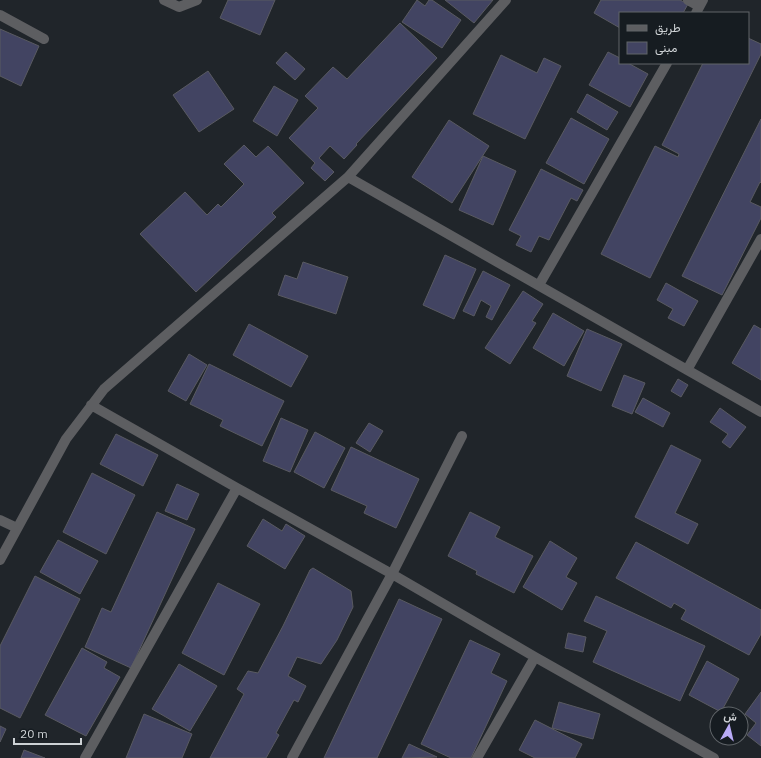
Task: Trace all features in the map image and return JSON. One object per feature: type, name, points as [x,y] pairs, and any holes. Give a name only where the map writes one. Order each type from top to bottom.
[{"type":"street","points":[[164,0],[179,7],[197,0]]},
{"type":"street","points":[[0,560],[66,439],[104,389],[348,176],[506,0]]},
{"type":"street","points":[[688,0],[699,6]]},
{"type":"street","points":[[0,15],[44,39]]},
{"type":"street","points":[[539,285],[666,64]]},
{"type":"street","points":[[348,176],[761,412]]},
{"type":"street","points":[[687,370],[761,238]]},
{"type":"street","points":[[91,405],[392,574],[711,757]]},
{"type":"street","points":[[292,758],[392,574],[462,436]]},
{"type":"street","points":[[85,758],[237,488]]},
{"type":"street","points":[[0,520],[17,528]]},
{"type":"street","points":[[477,758],[535,657]]},
{"type":"building","points":[[228,0],[275,0],[260,35],[220,18]]},
{"type":"building","points":[[417,0],[425,6],[429,0],[432,0],[461,20],[442,48],[402,22]]},
{"type":"building","points":[[445,0],[493,0],[474,23]]},
{"type":"building","points":[[601,0],[680,0],[688,4],[684,12],[619,12],[619,27],[594,13]]},
{"type":"building","points":[[400,23],[437,58],[356,144],[357,145],[344,159],[330,146],[319,158],[334,172],[325,181],[311,168],[315,163],[289,138],[318,108],[305,96],[333,67],[347,79]]},
{"type":"building","points":[[0,29],[39,46],[21,86],[0,76]]},
{"type":"building","points":[[749,38],[761,44],[761,54],[650,278],[601,254],[655,146],[678,157],[679,154],[662,145],[702,64],[749,64]]},
{"type":"building","points":[[286,52],[305,69],[295,80],[276,63]]},
{"type":"building","points":[[608,52],[619,58],[619,64],[630,64],[648,74],[630,107],[589,85]]},
{"type":"building","points":[[501,55],[537,73],[544,58],[561,66],[525,139],[473,114]]},
{"type":"building","points":[[208,71],[234,109],[199,132],[173,95]]},
{"type":"building","points":[[274,86],[298,100],[277,136],[253,121]]},
{"type":"building","points":[[587,94],[618,112],[607,130],[577,112]]},
{"type":"building","points":[[571,118],[609,139],[584,184],[546,163]]},
{"type":"building","points":[[761,119],[761,183],[760,182],[750,202],[761,207],[761,218],[722,295],[682,276]]},
{"type":"building","points":[[449,120],[489,146],[452,203],[412,177]]},
{"type":"building","points":[[244,145],[256,157],[268,146],[304,183],[272,213],[276,217],[196,292],[140,234],[185,192],[207,215],[218,204],[221,207],[244,184],[224,164]]},
{"type":"building","points":[[483,156],[516,171],[493,225],[459,210]]},
{"type":"building","points":[[541,169],[583,190],[577,201],[571,198],[549,240],[539,236],[531,252],[516,245],[521,236],[509,230]]},
{"type":"building","points":[[445,255],[476,269],[454,319],[423,305]]},
{"type":"building","points":[[303,262],[348,277],[336,314],[278,295],[285,275],[297,279]]},
{"type":"building","points":[[483,271],[510,285],[492,320],[486,317],[491,306],[481,300],[474,316],[463,311]]},
{"type":"building","points":[[666,283],[698,301],[684,326],[668,318],[673,309],[657,300]]},
{"type":"building","points":[[523,291],[543,304],[532,321],[536,323],[510,364],[485,348]]},
{"type":"building","points":[[553,313],[584,331],[564,366],[533,348]]},
{"type":"building","points":[[249,324],[308,356],[291,387],[233,355]]},
{"type":"building","points":[[754,325],[761,329],[761,380],[732,363]]},
{"type":"building","points":[[587,329],[622,344],[601,391],[567,376]]},
{"type":"building","points":[[189,354],[207,365],[186,401],[168,391]]},
{"type":"building","points":[[209,364],[284,401],[262,446],[220,426],[223,420],[190,404]]},
{"type":"building","points":[[624,375],[645,383],[632,414],[612,406]]},
{"type":"building","points":[[678,379],[688,385],[681,397],[671,391]]},
{"type":"building","points":[[643,398],[670,413],[663,427],[635,412]]},
{"type":"building","points":[[720,408],[746,427],[730,448],[722,442],[728,434],[710,422]]},
{"type":"building","points":[[281,418],[308,430],[290,472],[263,461]]},
{"type":"building","points":[[369,423],[383,431],[370,452],[356,443]]},
{"type":"building","points":[[315,432],[345,448],[324,488],[294,472]]},
{"type":"building","points":[[116,434],[158,455],[143,486],[100,464]]},
{"type":"building","points":[[671,445],[701,460],[675,513],[698,524],[688,544],[635,517]]},
{"type":"building","points":[[351,447],[419,479],[396,528],[364,513],[367,506],[331,490]]},
{"type":"building","points":[[92,473],[135,495],[106,554],[63,532]]},
{"type":"building","points":[[177,484],[199,494],[187,520],[165,511]]},
{"type":"building","points":[[157,512],[195,529],[131,668],[85,647],[102,608],[111,612]]},
{"type":"building","points":[[470,512],[500,527],[495,537],[533,556],[514,593],[476,574],[477,571],[448,556]]},
{"type":"building","points":[[263,519],[282,531],[286,524],[305,536],[285,569],[247,546]]},
{"type":"building","points":[[58,540],[98,561],[80,594],[40,572]]},
{"type":"building","points":[[550,541],[577,558],[566,577],[577,583],[562,610],[523,587]]},
{"type":"building","points":[[636,542],[761,610],[761,634],[749,655],[681,619],[686,610],[674,603],[671,608],[616,578]]},
{"type":"building","points":[[313,568],[351,591],[353,607],[337,640],[321,664],[297,657],[288,676],[306,686],[298,702],[294,700],[276,733],[279,735],[266,758],[210,758],[244,694],[237,689],[248,671],[258,673],[310,570]]},
{"type":"building","points":[[35,576],[80,599],[20,718],[0,708],[0,646]]},
{"type":"building","points":[[218,583],[260,604],[224,675],[182,653]]},
{"type":"building","points":[[596,596],[705,646],[680,701],[593,662],[607,631],[584,621]]},
{"type":"building","points":[[399,599],[442,619],[377,758],[324,758]]},
{"type":"building","points":[[568,633],[586,637],[583,652],[565,648]]},
{"type":"building","points":[[470,640],[500,654],[491,673],[507,681],[471,758],[451,758],[421,744]]},
{"type":"building","points":[[82,648],[107,662],[104,668],[120,677],[86,736],[45,715]]},
{"type":"building","points":[[707,661],[739,679],[724,706],[710,706],[689,695]]},
{"type":"building","points":[[179,664],[217,686],[190,731],[152,709]]},
{"type":"building","points":[[761,692],[761,746],[749,737],[749,732],[756,723],[749,717],[749,708]]},
{"type":"building","points":[[559,702],[600,714],[593,739],[552,728]]},
{"type":"building","points":[[144,714],[192,734],[182,758],[126,758]]},
{"type":"building","points":[[535,720],[582,744],[575,758],[535,758],[519,750]]},
{"type":"building","points":[[0,726],[6,729],[0,742]]},
{"type":"building","points":[[409,744],[437,757],[402,758]]},
{"type":"building","points":[[24,750],[45,758],[21,758]]}]
